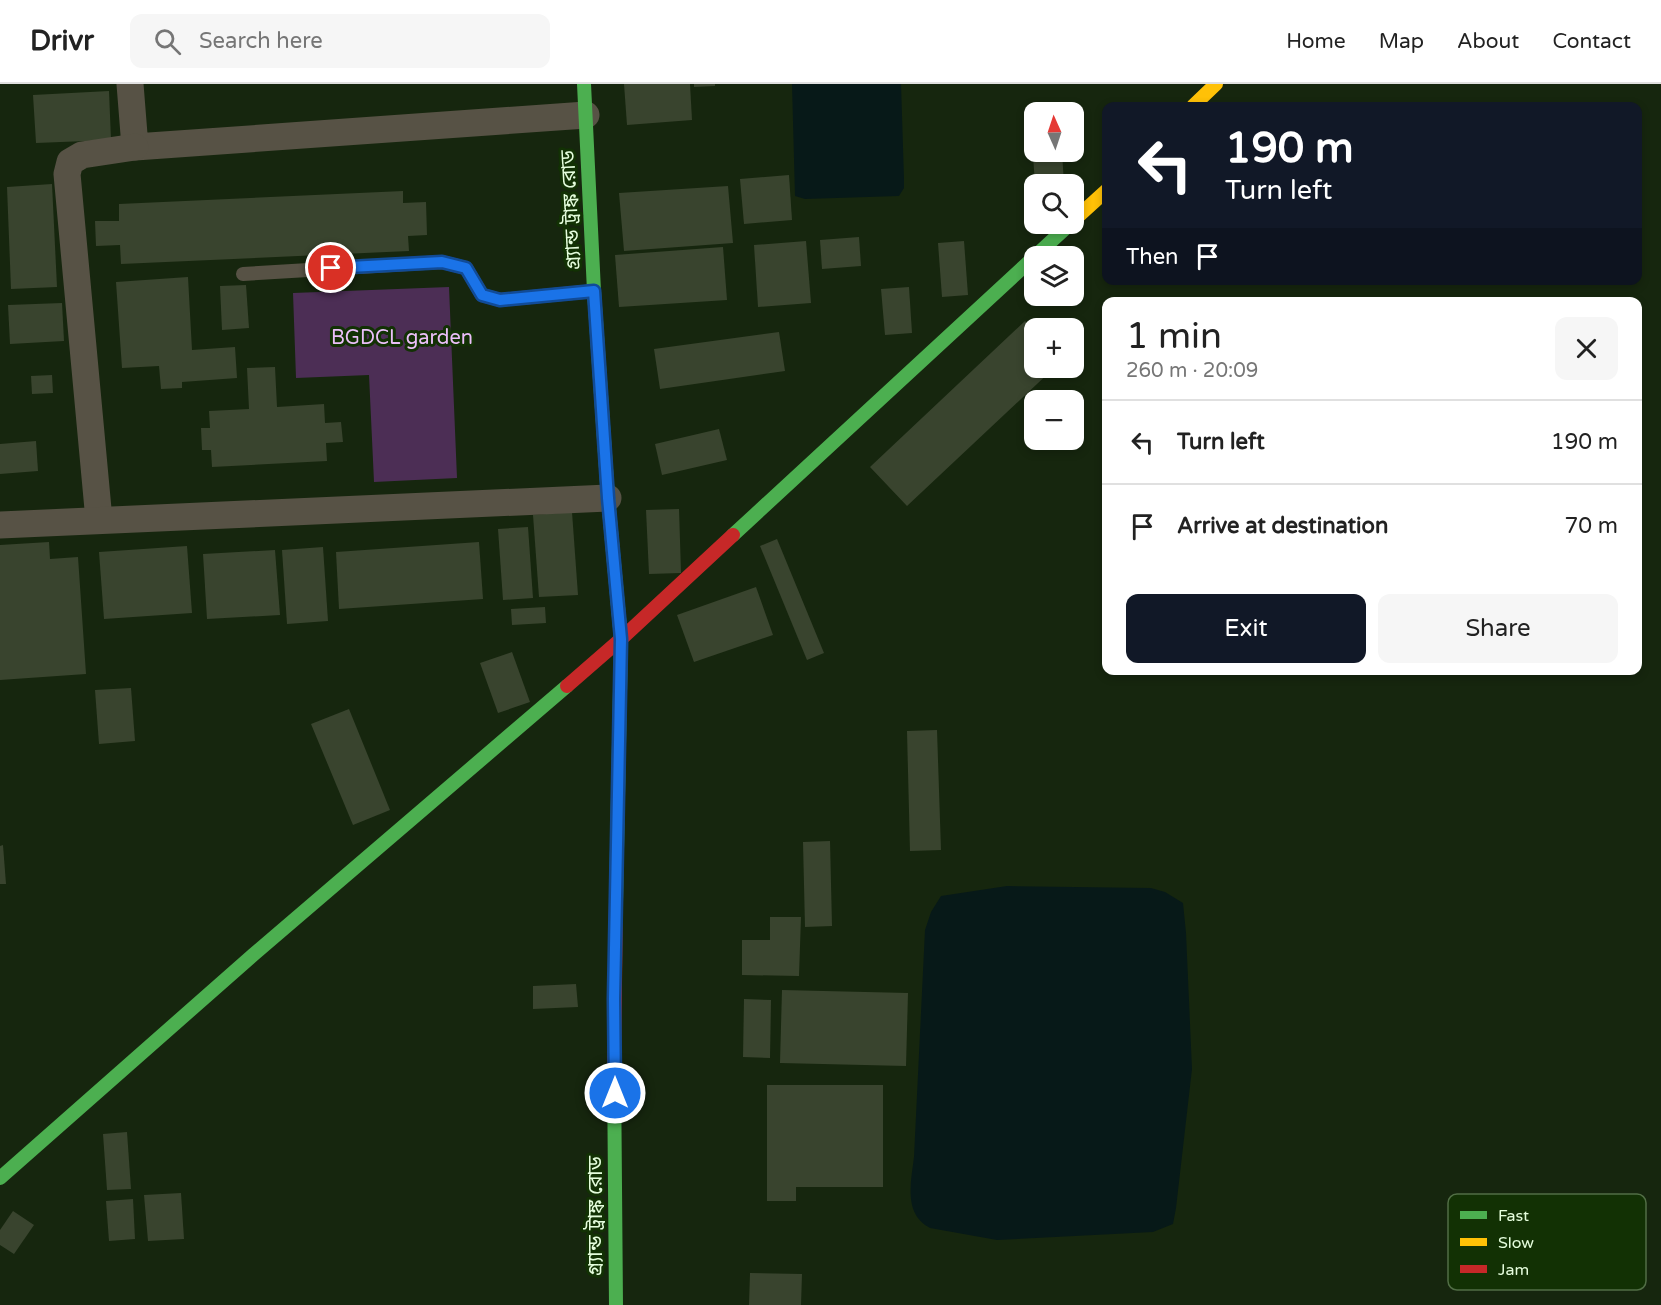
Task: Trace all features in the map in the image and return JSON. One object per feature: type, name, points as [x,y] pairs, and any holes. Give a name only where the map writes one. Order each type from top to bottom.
[{"type":"main road","name":"গ্র্যান্ড ট্রাঙ্ক রোড","points":[[584,84],[594,291],[608,498],[621,639],[614,999],[616,1305]]},
{"type":"main road","points":[[1197,102],[1216,84]]},
{"type":"main road","points":[[1084,211],[1102,194]]},
{"type":"main road","points":[[0,1178],[253,955],[621,639],[1060,234]]},
{"type":"street","points":[[130,84],[135,147]]},
{"type":"street","points":[[99,520],[68,174],[70,162],[82,156],[135,147],[586,115]]},
{"type":"street","points":[[0,525],[608,498]]},
{"type":"lane","points":[[243,274],[442,262],[466,268],[482,295],[500,300],[594,291]]},
{"type":"green space","name":"BGDCL garden","points":[[449,287],[457,478],[374,482],[369,375],[296,378],[293,293]]},
{"type":"shaded area","points":[[792,84],[901,84],[904,188],[899,196],[805,199],[795,196]]},
{"type":"shaded area","points":[[1007,886],[1151,888],[1165,892],[1183,903],[1192,1069],[1173,1224],[1153,1232],[997,1240],[930,1228],[916,1215],[912,1206],[911,1187],[925,930],[931,912],[941,896]]},
{"type":"building","points":[[624,84],[690,84],[692,120],[627,125]]},
{"type":"building","points":[[694,84],[715,84],[715,86],[694,87]]},
{"type":"building","points":[[109,91],[111,140],[36,143],[33,95]]},
{"type":"building","points":[[1033,162],[1063,162],[1063,174],[1034,174]]},
{"type":"building","points":[[789,175],[792,220],[744,224],[740,179]]},
{"type":"building","points":[[52,184],[57,287],[11,289],[7,187]]},
{"type":"building","points":[[728,186],[733,243],[624,251],[619,193]]},
{"type":"building","points":[[403,191],[403,203],[426,202],[427,235],[408,236],[409,251],[121,264],[120,245],[96,246],[95,221],[119,221],[119,204]]},
{"type":"building","points":[[859,237],[861,266],[822,269],[820,240]]},
{"type":"building","points":[[806,241],[811,303],[758,307],[754,245]]},
{"type":"building","points":[[964,241],[968,295],[942,297],[938,243]]},
{"type":"building","points":[[723,247],[727,300],[619,307],[615,255]]},
{"type":"building","points":[[188,277],[192,350],[235,347],[237,378],[182,382],[182,388],[161,389],[159,366],[122,368],[116,282]]},
{"type":"building","points":[[246,285],[249,328],[222,330],[220,286]]},
{"type":"building","points":[[909,287],[912,333],[885,335],[881,289]]},
{"type":"building","points":[[62,303],[64,341],[10,344],[8,305]]},
{"type":"building","points":[[1024,322],[1024,378],[1043,378],[1031,390],[1024,390],[1024,396],[907,506],[870,467]]},
{"type":"building","points":[[779,332],[785,371],[660,389],[654,349]]},
{"type":"building","points":[[275,367],[277,407],[324,404],[325,423],[341,422],[343,442],[326,443],[327,461],[212,467],[211,450],[202,450],[201,428],[210,428],[209,411],[249,409],[247,368]]},
{"type":"building","points":[[52,375],[53,393],[32,394],[31,376]]},
{"type":"building","points":[[719,429],[727,460],[662,475],[655,444]]},
{"type":"building","points":[[36,441],[38,471],[0,474],[0,444]]},
{"type":"building","points":[[679,509],[681,573],[649,574],[646,510]]},
{"type":"building","points":[[572,512],[578,595],[539,597],[533,515]]},
{"type":"building","points":[[528,527],[533,598],[503,600],[498,529]]},
{"type":"building","points":[[777,539],[824,653],[807,660],[760,546]]},
{"type":"building","points":[[49,542],[50,559],[78,557],[86,674],[0,680],[0,545]]},
{"type":"building","points":[[479,542],[483,599],[339,609],[336,552]]},
{"type":"building","points":[[187,546],[192,613],[104,619],[99,552]]},
{"type":"building","points":[[323,547],[328,621],[287,624],[282,550]]},
{"type":"building","points":[[275,550],[280,615],[207,619],[203,554]]},
{"type":"building","points":[[756,587],[773,635],[694,662],[677,615]]},
{"type":"building","points":[[545,607],[546,623],[512,625],[511,609]]},
{"type":"building","points":[[512,652],[530,702],[498,713],[480,663]]},
{"type":"building","points":[[131,688],[135,741],[99,744],[95,690]]},
{"type":"building","points":[[349,709],[390,810],[353,825],[311,724]]},
{"type":"building","points":[[937,730],[941,850],[910,851],[907,731]]},
{"type":"building","points":[[830,841],[832,926],[805,927],[803,842]]},
{"type":"building","points":[[3,845],[6,884],[0,884],[0,846]]},
{"type":"building","points":[[770,917],[801,917],[799,976],[742,975],[742,940],[770,940]]},
{"type":"building","points":[[576,984],[578,1007],[533,1009],[533,986]]},
{"type":"building","points":[[782,990],[908,993],[906,1066],[780,1063]]},
{"type":"building","points":[[744,999],[771,1000],[770,1058],[743,1057]]},
{"type":"building","points":[[767,1085],[883,1085],[883,1187],[796,1187],[796,1201],[767,1201]]},
{"type":"building","points":[[127,1132],[131,1189],[107,1190],[103,1134]]},
{"type":"building","points":[[181,1193],[184,1239],[148,1241],[144,1195]]},
{"type":"building","points":[[133,1199],[135,1239],[109,1241],[106,1201]]},
{"type":"building","points":[[13,1211],[34,1225],[14,1254],[0,1245],[0,1230]]},
{"type":"building","points":[[750,1273],[802,1274],[801,1305],[749,1305]]},
{"type":"traffic: fast","points":[[584,84],[594,291],[608,498],[621,639],[616,902]]},
{"type":"traffic: fast","points":[[733,535],[1059,234]]},
{"type":"traffic: fast","points":[[0,1178],[253,955],[567,686]]},
{"type":"traffic: fast","points":[[614,1068],[616,1305]]},
{"type":"traffic: slow","points":[[1197,102],[1216,84]]},
{"type":"traffic: slow","points":[[1084,211],[1102,195]]},
{"type":"traffic: jam","points":[[567,686],[733,535]]},
{"type":"traffic: jam","points":[[614,1068],[616,902]]},
{"type":"route","points":[[331,268],[442,262],[466,268],[482,295],[500,300],[594,291],[608,498],[621,639],[614,999],[615,1093]]}]
